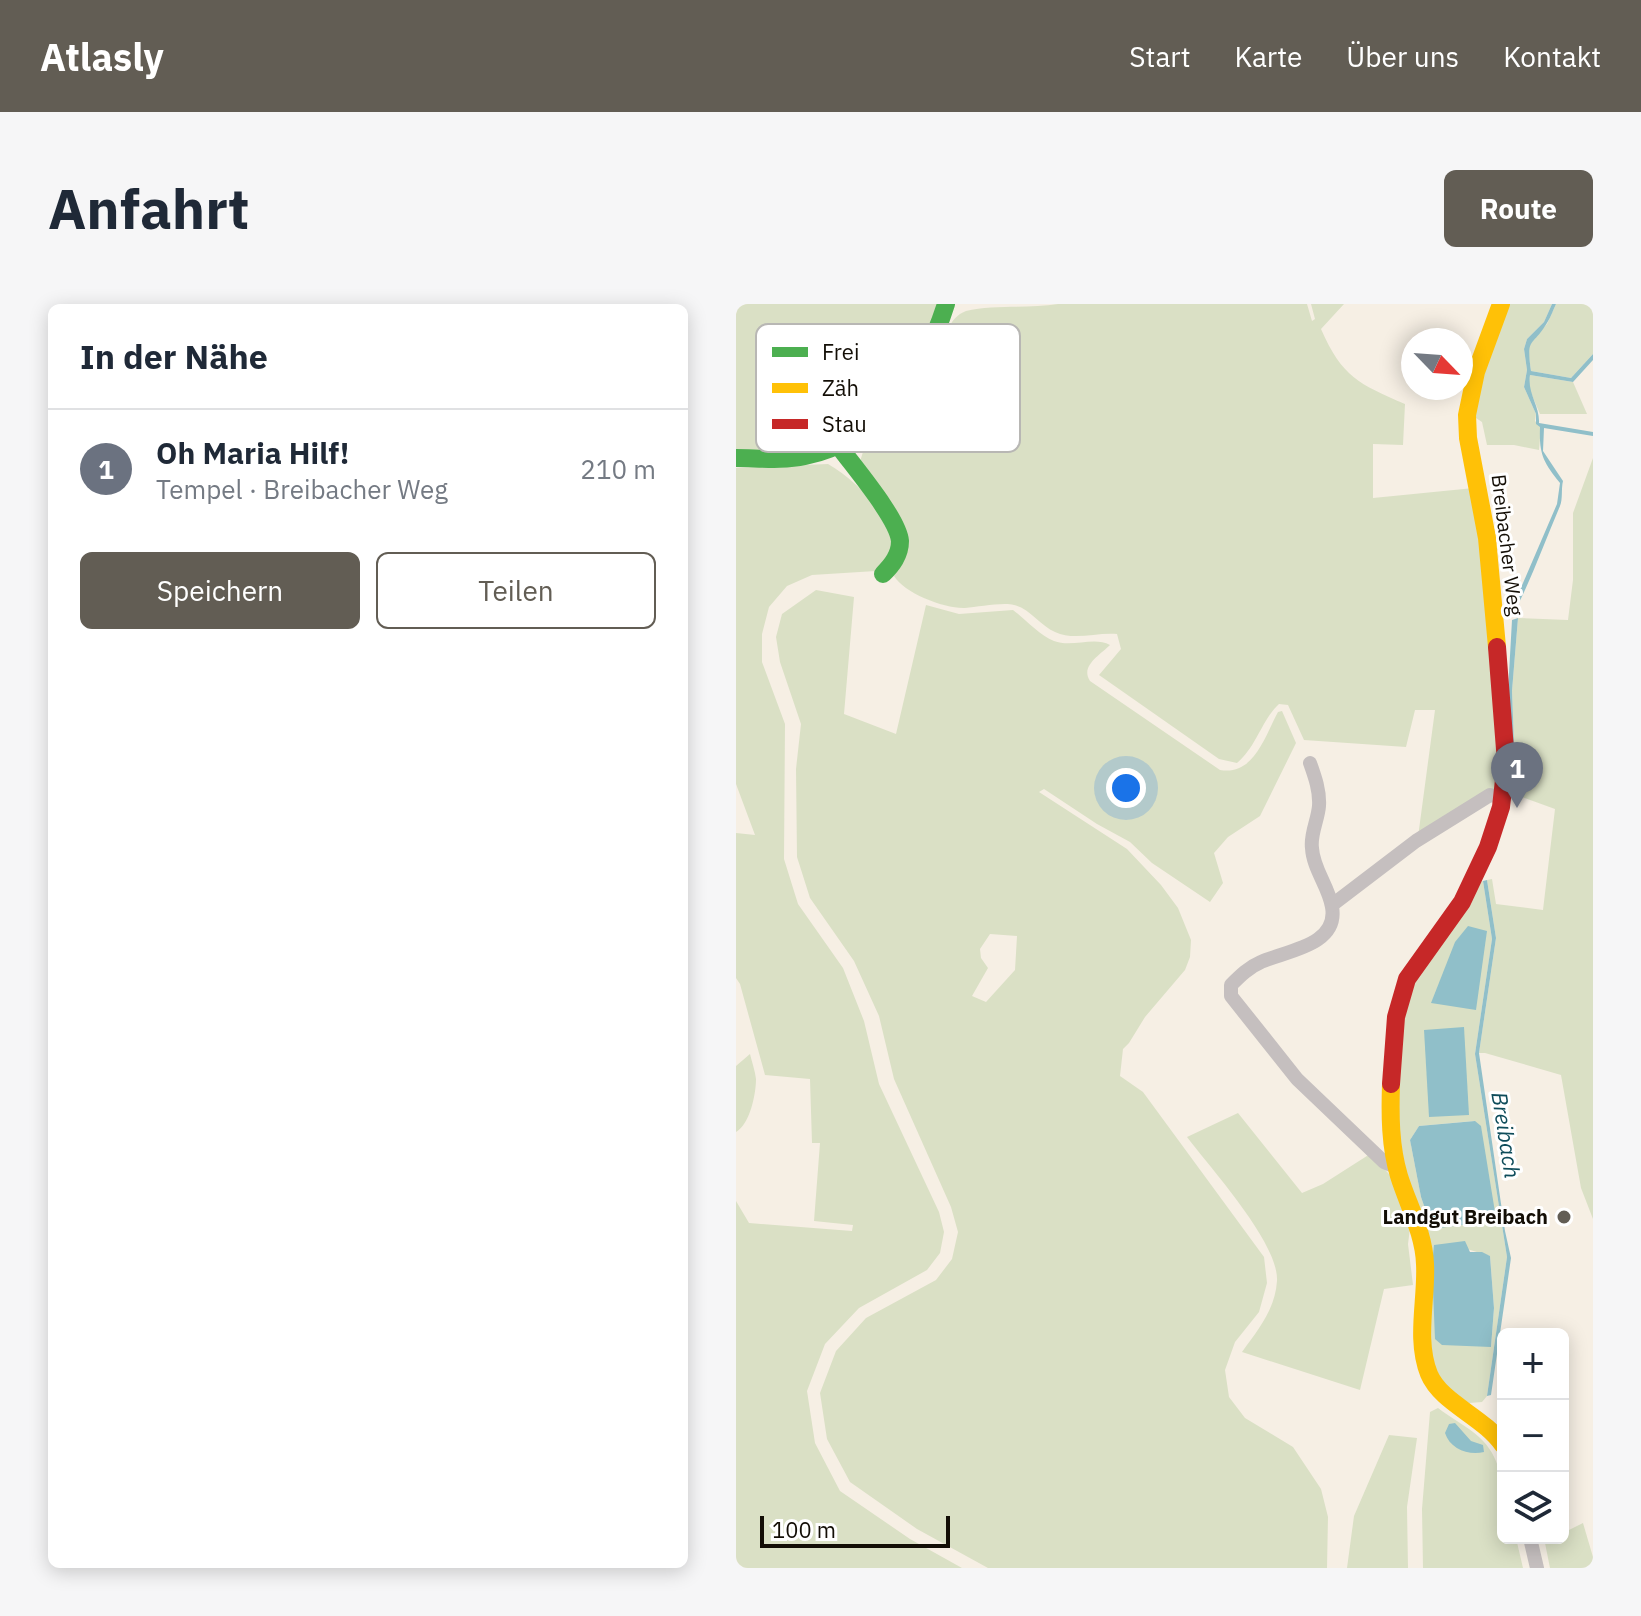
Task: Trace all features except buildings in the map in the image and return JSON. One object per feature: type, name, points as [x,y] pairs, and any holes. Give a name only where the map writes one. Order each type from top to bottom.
[{"type":"street","points":[[940,324],[946,304]]},
{"type":"street","name":"Breibacher Weg","points":[[1497,1434],[1440,1390],[1430,1377],[1424,1354],[1425,1261],[1420,1231],[1396,1167],[1392,1104],[1397,1005],[1409,975],[1453,917],[1467,892],[1504,798],[1505,758],[1490,575],[1484,517],[1467,418],[1471,389],[1501,304]]},
{"type":"street","points":[[736,458],[784,459],[817,452]]},
{"type":"street","points":[[843,452],[900,535],[897,559],[883,574]]},
{"type":"street","points":[[1310,763],[1317,783],[1319,804],[1311,842],[1312,853],[1332,905],[1330,924],[1319,940],[1259,963],[1231,985],[1231,996],[1315,1097],[1384,1162],[1396,1167]]},
{"type":"street","points":[[1332,905],[1416,841],[1490,795],[1504,798]]},
{"type":"street","points":[[1531,1544],[1537,1568]]},
{"type":"green space","points":[[736,304],[938,304],[931,324],[756,324],[756,451],[736,452]]},
{"type":"green space","points":[[1307,304],[1312,321],[1315,319],[1311,304],[1344,304],[1321,329],[1329,345],[1354,377],[1375,391],[1405,404],[1403,445],[1373,444],[1373,498],[1474,488],[1480,518],[1499,782],[1495,788],[1418,837],[1435,710],[1415,710],[1406,747],[1304,740],[1288,705],[1279,704],[1237,763],[1219,759],[1099,675],[1121,649],[1117,634],[1062,635],[1014,605],[947,606],[916,594],[899,582],[894,576],[905,552],[860,464],[863,452],[1020,452],[1020,324],[951,324],[966,311],[1036,306]]},
{"type":"green space","points":[[1508,304],[1552,304],[1544,322],[1527,339],[1524,349],[1527,370],[1524,387],[1536,414],[1535,421],[1541,427],[1539,450],[1514,445],[1487,445],[1482,422],[1473,416],[1477,389]]},
{"type":"green space","points":[[1556,304],[1593,304],[1593,354],[1571,378],[1531,371],[1530,341],[1547,324]]},
{"type":"green space","points":[[1530,375],[1573,382],[1587,414],[1540,414],[1528,386]]},
{"type":"green space","points":[[1593,458],[1593,1219],[1581,1188],[1561,1075],[1479,1053],[1496,938],[1487,880],[1492,879],[1496,904],[1543,910],[1555,809],[1516,795],[1512,691],[1518,618],[1568,620],[1573,580],[1573,513]]},
{"type":"green space","points":[[828,464],[870,498],[886,521],[896,545],[876,571],[812,575],[787,586],[769,607],[762,634],[762,662],[785,724],[784,859],[798,904],[843,968],[864,1021],[879,1084],[939,1212],[944,1232],[940,1253],[927,1270],[859,1308],[825,1344],[807,1391],[815,1443],[840,1491],[910,1539],[962,1568],[736,1568],[736,1201],[749,1223],[852,1231],[853,1225],[814,1221],[820,1143],[812,1143],[810,1079],[765,1075],[736,978],[736,833],[755,835],[736,784],[736,468]]},
{"type":"green space","points":[[816,590],[854,597],[844,714],[896,734],[926,605],[959,614],[1013,610],[1054,641],[1110,645],[1089,666],[1090,681],[1220,770],[1242,767],[1250,761],[1278,712],[1282,711],[1296,743],[1260,816],[1228,837],[1214,853],[1223,883],[1210,902],[1152,863],[1130,842],[1044,789],[1039,792],[1127,849],[1178,908],[1191,940],[1185,970],[1145,1017],[1123,1049],[1120,1076],[1143,1092],[1264,1257],[1267,1283],[1259,1312],[1235,1342],[1225,1370],[1229,1397],[1245,1418],[1293,1447],[1321,1489],[1328,1517],[1327,1568],[988,1568],[917,1529],[850,1482],[827,1439],[820,1393],[836,1351],[866,1318],[936,1280],[952,1259],[958,1232],[951,1207],[894,1079],[879,1016],[854,961],[810,898],[797,857],[796,769],[801,724],[780,662],[776,637],[782,614]],"holes":[[[990,934],[1017,936],[1015,970],[986,1002],[972,996],[988,968],[981,958],[980,949]]]},
{"type":"green space","points":[[1483,881],[1492,939],[1475,1054],[1507,1257],[1487,1396],[1482,1402],[1469,1403],[1443,1385],[1429,1352],[1430,1266],[1399,1152],[1399,1051],[1407,992],[1477,884]],"holes":[[[1474,1121],[1432,1229],[1421,1197],[1410,1140],[1419,1126]],[[1467,1249],[1490,1256],[1494,1308],[1491,1347]]]},
{"type":"green space","points":[[750,1054],[756,1079],[755,1092],[748,1116],[736,1132],[736,1066]]},
{"type":"green space","points":[[1238,1113],[1302,1193],[1323,1184],[1370,1154],[1390,1175],[1411,1220],[1408,1244],[1413,1285],[1384,1289],[1360,1390],[1242,1352],[1265,1319],[1273,1301],[1277,1281],[1275,1265],[1256,1227],[1187,1137]]},
{"type":"green space","points":[[1438,1408],[1469,1429],[1488,1447],[1497,1465],[1497,1544],[1517,1544],[1523,1568],[1423,1568],[1422,1509],[1430,1412]]},
{"type":"green space","points":[[1389,1435],[1417,1438],[1407,1507],[1408,1568],[1347,1568],[1354,1516]]},
{"type":"green space","points":[[1583,1523],[1593,1568],[1550,1568],[1545,1544],[1569,1544],[1569,1530]]},
{"type":"water","points":[[1552,304],[1556,304],[1550,318],[1530,347],[1531,371],[1571,378],[1593,354],[1593,360],[1573,382],[1530,375],[1539,423],[1593,432],[1593,436],[1544,428],[1543,451],[1563,481],[1561,500],[1518,605],[1514,604],[1557,504],[1560,483],[1543,457],[1540,427],[1536,424],[1536,414],[1524,387],[1527,339],[1544,322]]},
{"type":"water","points":[[1518,618],[1512,691],[1516,795],[1510,795],[1508,691],[1512,620]]},
{"type":"water","points":[[1487,880],[1496,938],[1479,1053],[1511,1258],[1501,1328],[1497,1328],[1491,1395],[1487,1396],[1507,1257],[1475,1054],[1492,939],[1483,881]]},
{"type":"water","points":[[1468,926],[1487,931],[1476,1010],[1431,1003],[1455,942]]},
{"type":"water","points":[[1464,1027],[1469,1115],[1429,1117],[1424,1030]]},
{"type":"water","points":[[1475,1121],[1481,1126],[1495,1212],[1492,1221],[1432,1229],[1421,1197],[1410,1140],[1419,1126]]},
{"type":"water","points":[[1465,1241],[1470,1252],[1490,1256],[1494,1308],[1491,1347],[1442,1345],[1435,1339],[1434,1245]]},
{"type":"water","points":[[1455,1423],[1471,1441],[1483,1445],[1484,1452],[1466,1452],[1447,1439],[1445,1433],[1449,1424]]},
{"type":"traffic: fast","points":[[939,324],[946,304]]},
{"type":"traffic: fast","points":[[736,458],[779,459],[818,452]]},
{"type":"traffic: fast","points":[[843,452],[892,519],[897,531],[899,551],[883,574]]},
{"type":"traffic: slow","points":[[1497,647],[1487,538],[1468,438],[1467,415],[1476,372],[1501,304]]},
{"type":"traffic: slow","points":[[1391,1084],[1391,1130],[1396,1165],[1424,1253],[1422,1333],[1425,1361],[1429,1374],[1443,1393],[1497,1438]]},
{"type":"traffic: jam","points":[[1391,1084],[1396,1017],[1407,979],[1462,902],[1488,847],[1501,807],[1506,762],[1497,647]]},
{"type":"place","name":"Oh Maria Hilf!","points":[[1517,808]]},
{"type":"place","name":"Landgut Breibach","points":[[1564,1217]]},
{"type":"water label","name":"Breibach","points":[[1506,1135]]}]
